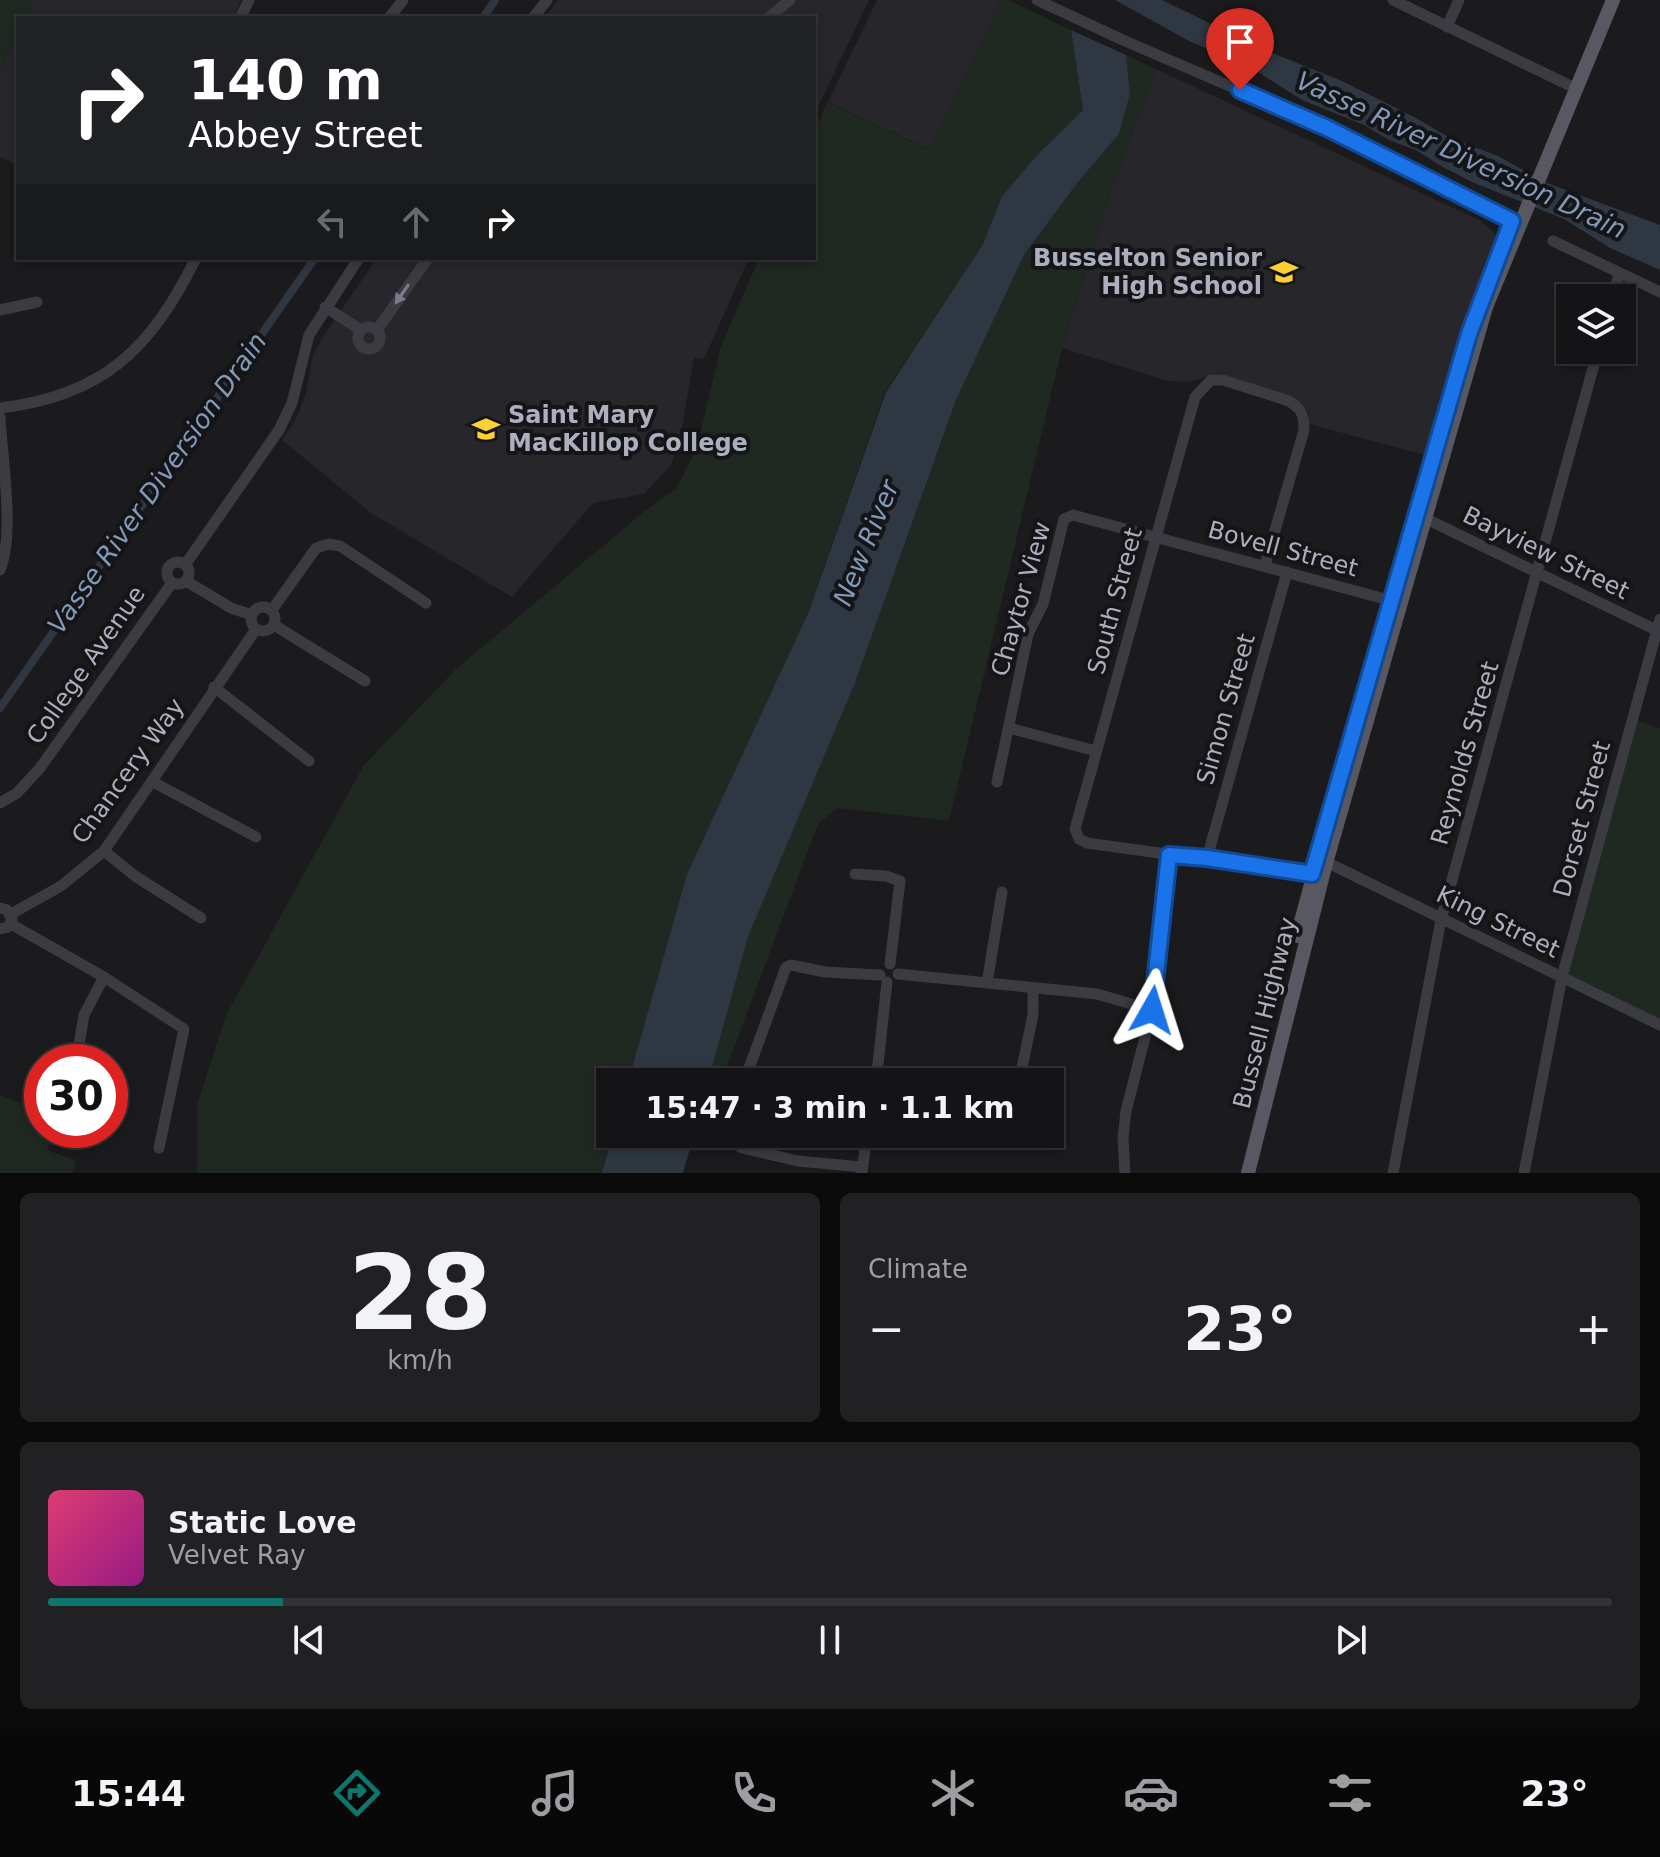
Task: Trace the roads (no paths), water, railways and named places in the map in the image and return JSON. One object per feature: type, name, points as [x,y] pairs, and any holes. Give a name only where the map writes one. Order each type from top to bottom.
[{"type":"main road","name":"Bussell Highway","points":[[1573,87],[1604,0]]},
{"type":"main road","name":"Bussell Highway","points":[[1239,1173],[1320,868],[1469,334],[1613,0]]},
{"type":"main road","name":"Bussell Highway","points":[[1248,1173],[1320,868]]},
{"type":"street","points":[[391,16],[403,0]]},
{"type":"street","points":[[535,16],[547,0]]},
{"type":"street","points":[[770,16],[790,0]]},
{"type":"street","points":[[1037,0],[1327,128],[1516,223]]},
{"type":"street","points":[[1393,0],[1573,87]]},
{"type":"street","points":[[1447,27],[1459,0]]},
{"type":"street","points":[[1553,241],[1660,292]]},
{"type":"street","points":[[0,408],[46,401],[71,393],[118,366],[163,315],[195,260]]},
{"type":"street","points":[[185,565],[279,430],[292,403],[309,335],[358,260]]},
{"type":"street","points":[[377,330],[427,260]]},
{"type":"street","points":[[1616,284],[1619,273]]},
{"type":"street","points":[[0,310],[37,302]]},
{"type":"street","points":[[325,307],[361,330],[371,327],[377,330],[380,339],[372,349],[360,343],[361,330]]},
{"type":"street","name":"Reynolds Street","points":[[1393,1173],[1441,920],[1594,364]]},
{"type":"street","name":"South Street","points":[[1079,839],[1075,829],[1195,397],[1211,380],[1223,380],[1289,401],[1298,406],[1304,416],[1304,430],[1265,565]]},
{"type":"street","points":[[0,417],[7,537],[0,570]]},
{"type":"street","name":"Chaytor View","points":[[997,782],[1028,634],[1043,604],[1064,519],[1073,515],[1155,538]]},
{"type":"street","name":"Bayview Street","points":[[1420,516],[1537,574],[1658,625]]},
{"type":"street","name":"Bovell Street","points":[[1155,538],[1396,601]]},
{"type":"street","points":[[272,610],[316,548],[329,544],[340,546],[426,603]]},
{"type":"street","points":[[176,562],[185,565],[189,572],[186,581],[172,583],[167,575],[168,567],[176,562]]},
{"type":"street","name":"Simon Street","points":[[1207,858],[1287,572]]},
{"type":"street","points":[[186,581],[231,608],[252,615]]},
{"type":"street","name":"College Avenue","points":[[0,803],[17,793],[40,768],[172,583]]},
{"type":"street","points":[[260,607],[272,610],[276,617],[274,625],[265,631],[256,629],[251,621],[252,615],[260,607]]},
{"type":"street","points":[[274,625],[365,681]]},
{"type":"street","name":"Dorset Street","points":[[1524,1173],[1562,977],[1658,625]]},
{"type":"street","name":"Chancery Way","points":[[5,919],[61,886],[104,851],[256,629]]},
{"type":"street","points":[[214,687],[309,761]]},
{"type":"street","points":[[1009,728],[1096,751]]},
{"type":"street","points":[[153,782],[256,837]]},
{"type":"street","name":"King Street","points":[[1079,839],[1087,843],[1169,855],[1320,868],[1441,920],[1660,1025]]},
{"type":"street","points":[[104,851],[135,876],[201,918]]},
{"type":"street","points":[[1125,1173],[1123,1138],[1126,1111],[1152,1010],[1169,855]]},
{"type":"street","points":[[749,1068],[786,967],[791,965],[893,981],[900,881],[886,876],[855,874]]},
{"type":"street","points":[[987,983],[1002,892]]},
{"type":"street","points":[[5,919],[104,977],[184,1029],[159,1148]]},
{"type":"street","points":[[894,969],[1033,989],[1097,994],[1152,1010]]},
{"type":"street","points":[[79,1044],[84,1015],[104,977]]},
{"type":"street","points":[[877,1068],[883,979]]},
{"type":"street","points":[[1022,1068],[1033,1015],[1033,989]]},
{"type":"street","points":[[742,1148],[798,1161],[862,1170],[865,1148]]},
{"type":"water","points":[[1115,0],[1162,0],[1265,50],[1342,81],[1448,137],[1498,156],[1547,183],[1660,225],[1660,270],[1610,248],[1564,219],[1472,182],[1416,150],[1302,100],[1247,65],[1189,41]]},
{"type":"water","name":"New River","points":[[1071,30],[1126,55],[1130,94],[1119,134],[1078,182],[1024,255],[956,400],[855,683],[748,937],[712,1068],[632,1068],[687,874],[809,611],[886,392],[983,244],[1002,196],[1039,153],[1083,110]]},
{"type":"water","points":[[609,1148],[690,1148],[683,1173],[602,1173]]},
{"type":"waterway","name":"Vasse River Diversion Drain","points":[[484,16],[495,0]]},
{"type":"waterway","name":"Vasse River Diversion Drain","points":[[0,708],[314,260]]},
{"type":"place","name":"Busselton Senior High School","points":[[1284,272]]},
{"type":"place","name":"Saint Mary MacKillop College","points":[[486,429]]}]
